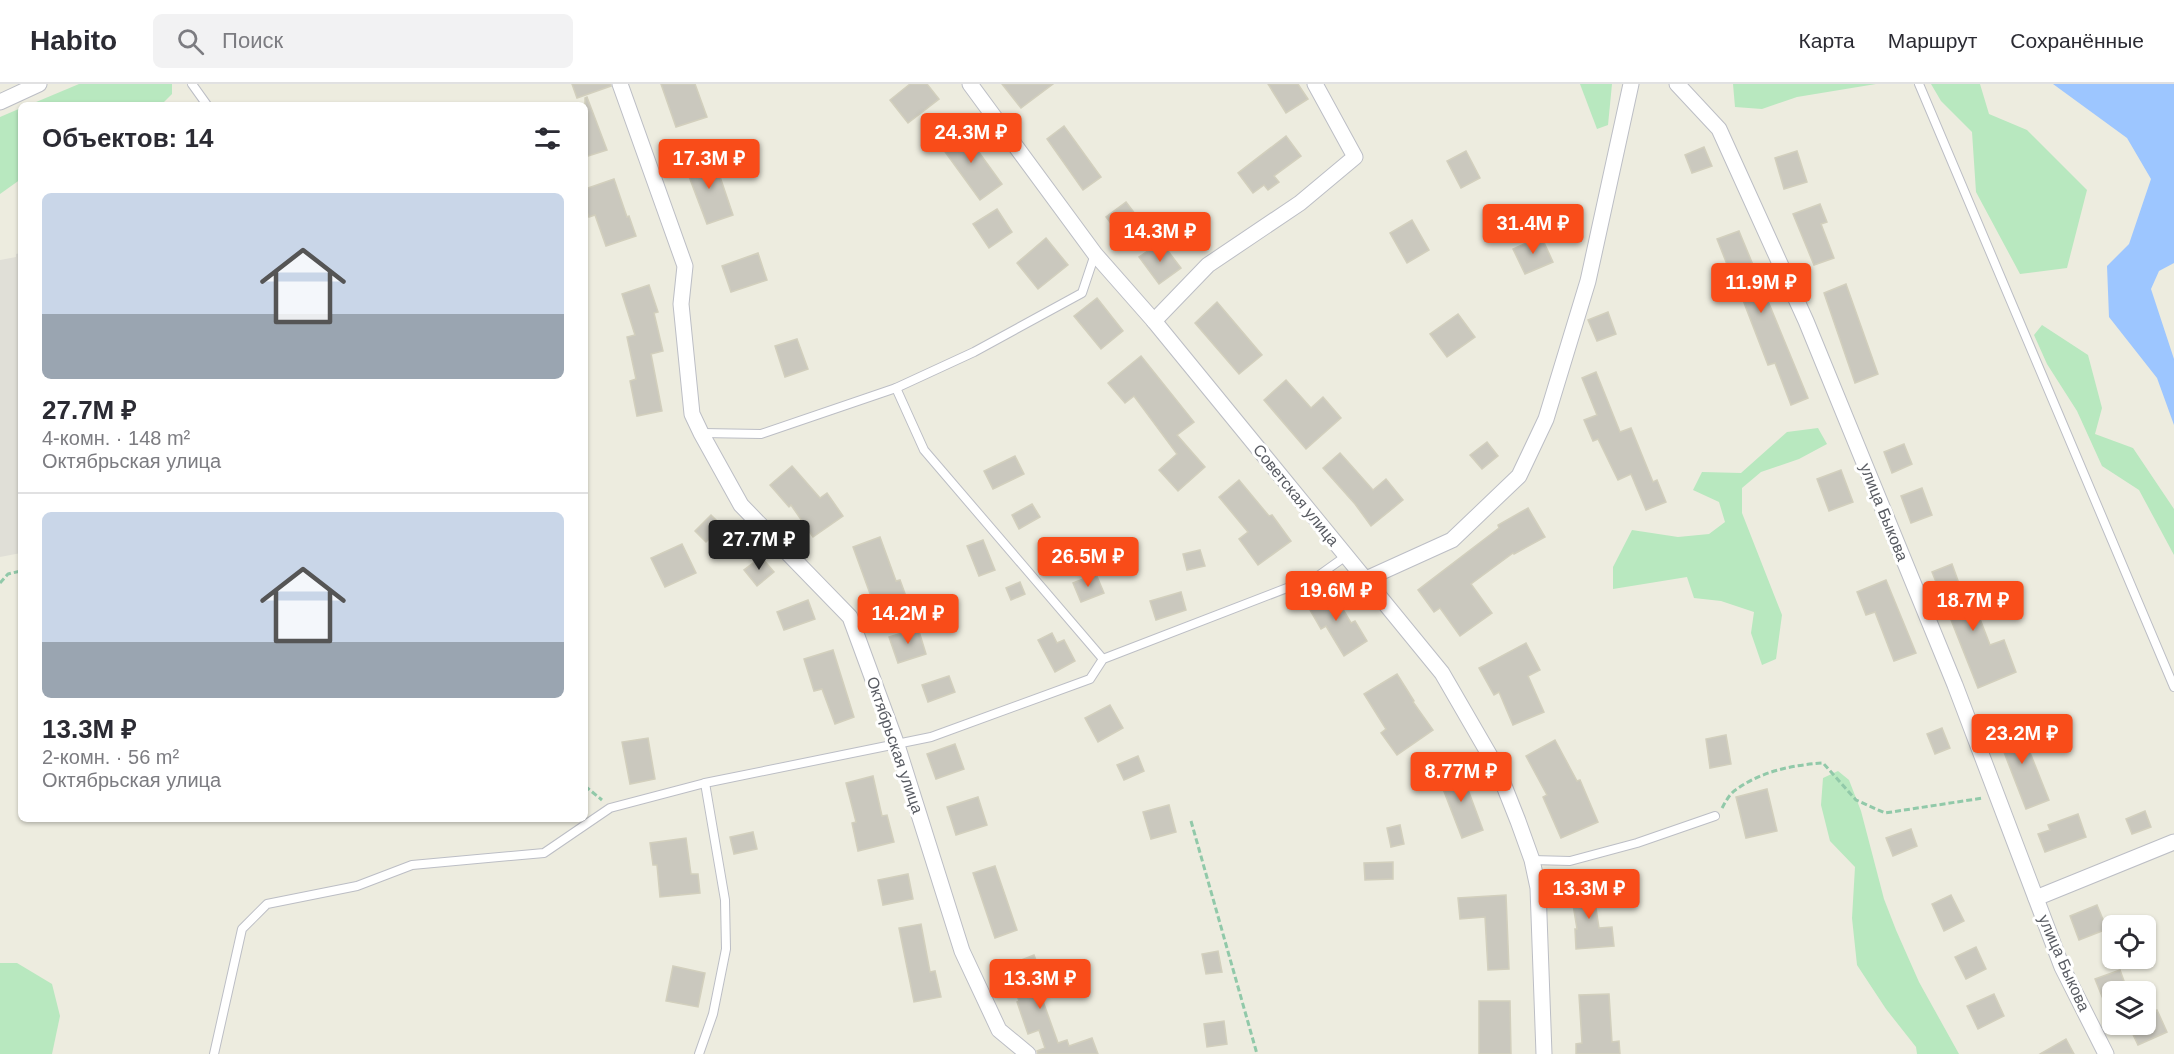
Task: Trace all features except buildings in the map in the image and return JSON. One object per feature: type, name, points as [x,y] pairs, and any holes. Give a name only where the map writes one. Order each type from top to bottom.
[{"type":"street","points":[[0,102],[39,84]]},
{"type":"street","name":"Октябрьская улица","points":[[620,84],[685,266],[681,304],[692,414],[700,433],[741,505],[850,617],[897,745],[962,951],[999,1030],[1028,1054]]},
{"type":"street","name":"Советская улица","points":[[970,84],[1095,254],[1154,321],[1442,674],[1497,768],[1532,860],[1538,888],[1544,1054]]},
{"type":"street","points":[[1154,321],[1208,265],[1300,203],[1355,158],[1315,84]]},
{"type":"street","points":[[1366,579],[1452,540],[1519,476],[1546,419],[1588,280],[1631,84]]},
{"type":"street","name":"улица Быкова","points":[[1677,84],[1719,129],[1806,321],[1955,685],[2062,967],[2106,1054]]},
{"type":"street","points":[[2036,898],[2174,842]]},
{"type":"lane","points":[[192,84],[205,102]]},
{"type":"lane","points":[[1919,84],[2174,687]]},
{"type":"lane","points":[[700,433],[760,434],[896,388],[974,352],[1082,293],[1095,254]]},
{"type":"lane","points":[[896,388],[924,450],[1103,659]]},
{"type":"lane","points":[[214,1054],[242,929],[267,904],[357,886],[412,865],[544,852],[610,808],[705,783],[931,737],[1090,679],[1103,659],[1318,576],[1346,556]]},
{"type":"lane","points":[[699,1054],[713,1014],[726,949],[725,900],[705,783]]},
{"type":"lane","points":[[1532,860],[1570,861],[1637,843],[1715,816]]},
{"type":"path","points":[[0,583],[8,574],[18,572]]},
{"type":"path","points":[[1715,816],[1734,790],[1757,777],[1795,765],[1823,763],[1856,800],[1886,813],[1997,796]]},
{"type":"path","points":[[588,789],[610,808]]},
{"type":"path","points":[[1191,821],[1257,1054]]},
{"type":"shaded area","points":[[18,254],[18,554],[0,557],[0,260],[16,257]]},
{"type":"green space","points":[[79,84],[172,84],[172,94],[164,102],[36,102]]},
{"type":"green space","points":[[1580,84],[1612,84],[1608,125],[1597,129]]},
{"type":"green space","points":[[1733,84],[1876,84],[1797,97],[1762,109],[1735,107]]},
{"type":"green space","points":[[1931,84],[1980,84],[1989,114],[2027,130],[2087,190],[2067,268],[2020,274],[1976,192],[1972,132],[1941,101]]},
{"type":"green space","points":[[18,109],[18,181],[0,194],[0,117]]},
{"type":"green space","points":[[2042,325],[2088,355],[2102,408],[2095,434],[2133,448],[2174,509],[2174,555],[2139,490],[2102,466],[2077,411],[2047,364],[2034,335]]},
{"type":"green space","points":[[1818,428],[1827,444],[1799,459],[1761,472],[1742,488],[1742,513],[1782,615],[1776,659],[1762,665],[1751,633],[1754,612],[1721,601],[1694,598],[1687,577],[1613,589],[1613,567],[1632,530],[1678,537],[1709,534],[1725,522],[1719,502],[1693,490],[1702,472],[1741,473],[1787,432]]},
{"type":"green space","points":[[1838,771],[1849,780],[1861,811],[1884,899],[1896,930],[1919,982],[1959,1054],[1917,1054],[1916,1047],[1886,1009],[1857,965],[1852,918],[1855,867],[1830,841],[1821,805],[1823,778]]},
{"type":"green space","points":[[0,963],[17,963],[52,984],[60,1016],[52,1054],[0,1054]]},
{"type":"water","points":[[2053,84],[2174,84],[2174,263],[2159,271],[2151,289],[2174,359],[2174,425],[2157,378],[2109,317],[2107,266],[2129,244],[2151,179],[2127,138]]}]
